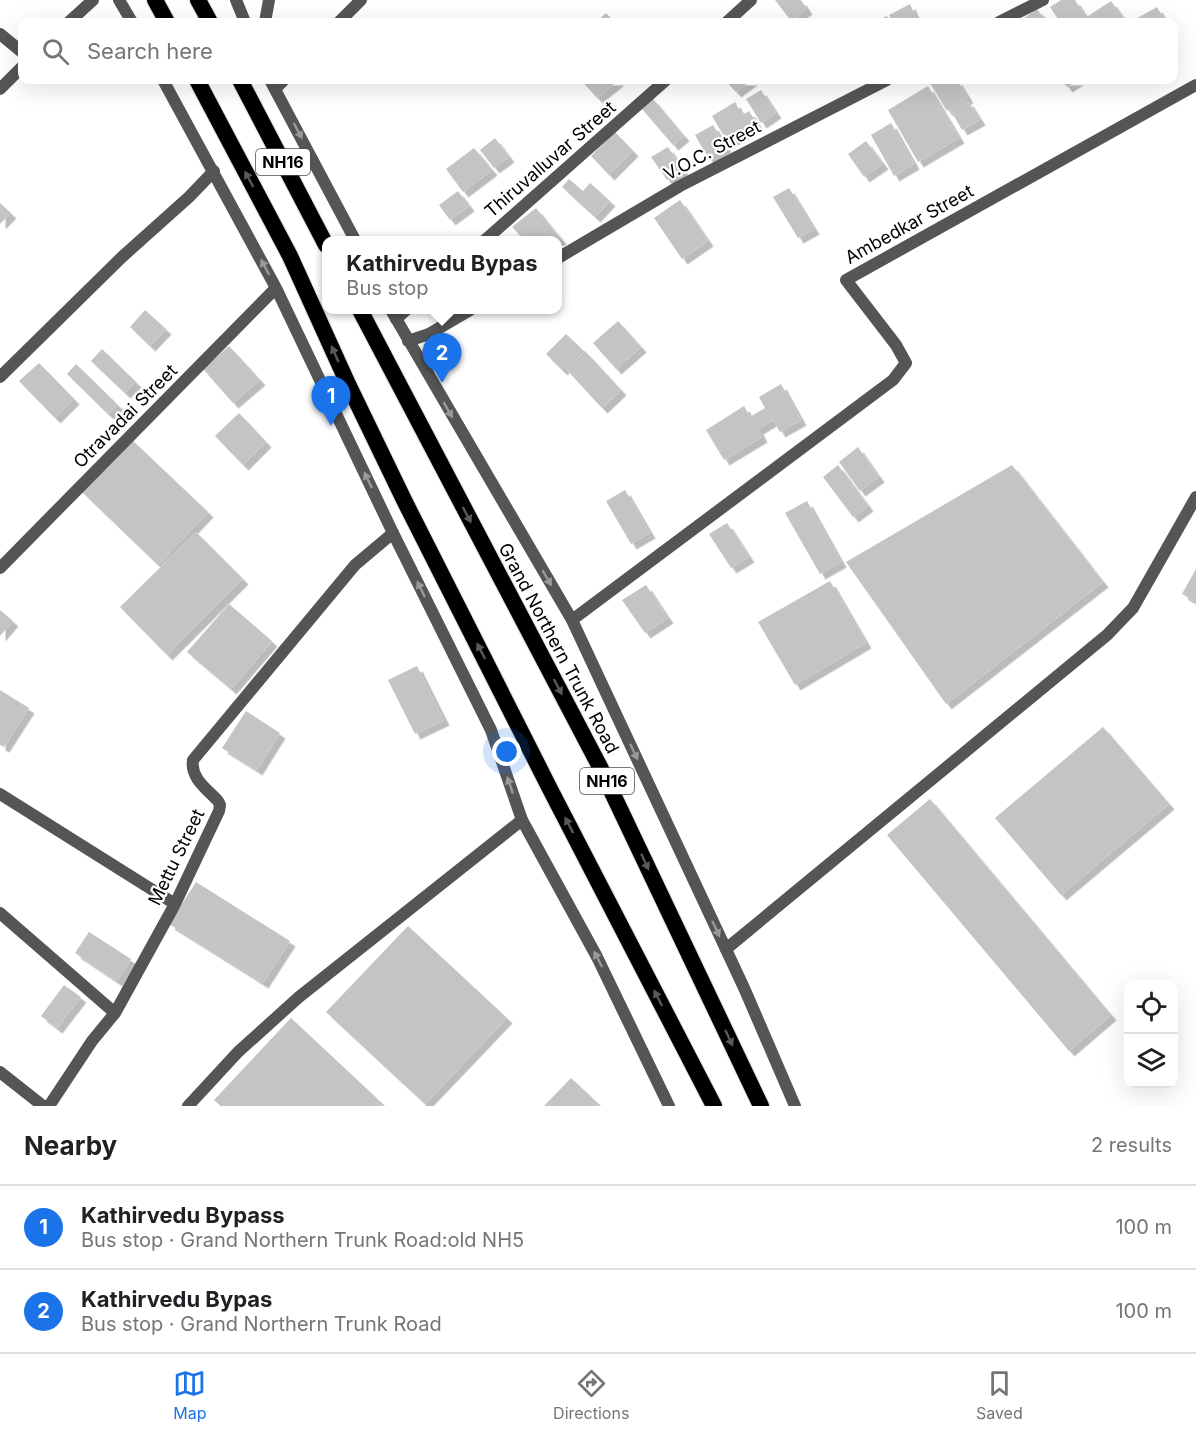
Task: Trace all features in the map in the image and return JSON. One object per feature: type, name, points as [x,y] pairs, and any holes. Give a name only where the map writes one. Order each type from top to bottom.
[{"type":"highway","points":[[156,0],[165,18]]},
{"type":"highway","points":[[198,0],[208,18]]},
{"type":"highway","name":"NH16","points":[[199,84],[290,256],[405,502],[714,1106]]},
{"type":"highway","name":"NH16","points":[[242,84],[322,236]]},
{"type":"highway","name":"Grand Northern Trunk Road","points":[[363,314],[600,767],[761,1106]]},
{"type":"street","points":[[73,18],[93,0]]},
{"type":"street","points":[[119,0],[130,18]]},
{"type":"street","points":[[236,0],[243,18]]},
{"type":"street","points":[[267,18],[269,0]]},
{"type":"street","points":[[343,18],[361,0]]},
{"type":"street","points":[[731,18],[751,0]]},
{"type":"street","points":[[1007,18],[1042,0]]},
{"type":"street","points":[[0,34],[18,49]]},
{"type":"street","points":[[0,89],[18,71]]},
{"type":"street","points":[[165,84],[276,288],[393,533],[491,730],[522,820],[597,957],[669,1106]]},
{"type":"street","points":[[277,84],[353,236]]},
{"type":"street","name":"Thiruvalluvar Street","points":[[490,236],[661,84]]},
{"type":"street","name":"V.O.C. Street","points":[[562,256],[680,186],[879,84]]},
{"type":"street","name":"Ambedkar Street","points":[[572,620],[893,380],[906,363],[896,345],[846,280],[1196,85]]},
{"type":"street","points":[[0,377],[214,171]]},
{"type":"street","name":"Otravadai Street","points":[[0,568],[276,288]]},
{"type":"street","points":[[393,314],[572,620],[726,950],[795,1106]]},
{"type":"street","points":[[408,341],[429,334],[462,314]]},
{"type":"street","points":[[726,950],[1107,635],[1133,608],[1196,497]]},
{"type":"street","name":"Mettu Street","points":[[49,1106],[92,1041],[115,1013],[175,904],[219,811],[220,805],[194,775],[193,760],[355,565],[393,533]]},
{"type":"street","points":[[0,794],[175,904]]},
{"type":"street","points":[[188,1106],[238,1052],[299,998],[522,820]]},
{"type":"street","points":[[0,913],[115,1013]]},
{"type":"street","points":[[0,1072],[43,1106]]},
{"type":"building","points":[[775,0],[801,0],[807,9],[795,18],[789,18]]},
{"type":"building","points":[[1061,0],[1075,0],[1085,16],[1057,18],[1050,7]]},
{"type":"building","points":[[1111,1],[1123,18],[1085,18]]},
{"type":"building","points":[[910,4],[916,18],[891,18],[889,15]]},
{"type":"building","points":[[1157,7],[1164,18],[1138,18]]},
{"type":"building","points":[[1037,9],[1044,18],[1024,18]]},
{"type":"building","points":[[606,13],[611,18],[600,18]]},
{"type":"building","points":[[585,84],[614,84],[597,98]]},
{"type":"building","points":[[729,84],[747,84],[736,92]]},
{"type":"building","points":[[931,84],[959,84],[968,98],[947,111]]},
{"type":"building","points":[[928,86],[959,138],[918,162],[888,110]]},
{"type":"building","points":[[761,90],[776,113],[761,123],[746,99]]},
{"type":"building","points":[[653,99],[684,136],[673,145],[642,109]]},
{"type":"building","points":[[968,101],[980,120],[962,130],[951,111]]},
{"type":"building","points":[[735,102],[742,115],[749,111],[758,125],[728,143],[712,116]]},
{"type":"building","points":[[891,123],[914,164],[894,176],[871,135]]},
{"type":"building","points":[[713,125],[726,147],[708,158],[695,135]]},
{"type":"building","points":[[615,132],[633,151],[609,175],[591,156]]},
{"type":"building","points":[[495,138],[509,157],[494,168],[480,150]]},
{"type":"building","points":[[866,141],[883,164],[864,177],[848,154]]},
{"type":"building","points":[[668,147],[683,170],[667,180],[651,157]]},
{"type":"building","points":[[474,148],[492,170],[463,192],[446,169]]},
{"type":"building","points":[[569,179],[583,191],[590,183],[610,201],[595,217],[562,187]]},
{"type":"building","points":[[789,188],[814,229],[798,238],[773,197]]},
{"type":"building","points":[[458,191],[469,206],[450,220],[439,205]]},
{"type":"building","points":[[680,200],[708,241],[682,259],[654,218]]},
{"type":"building","points":[[0,203],[11,213],[0,224]]},
{"type":"building","points":[[536,208],[559,236],[520,236],[512,227]]},
{"type":"building","points":[[145,310],[166,329],[150,346],[130,327]]},
{"type":"building","points":[[618,321],[641,347],[616,369],[593,343]]},
{"type":"building","points":[[566,334],[582,349],[562,370],[546,354]]},
{"type":"building","points":[[229,346],[260,380],[233,403],[203,369]]},
{"type":"building","points":[[102,349],[136,382],[125,393],[91,361]]},
{"type":"building","points":[[585,351],[621,390],[602,408],[566,369]]},
{"type":"building","points":[[39,363],[74,399],[55,418],[19,381]]},
{"type":"building","points":[[76,364],[118,405],[108,414],[67,374]]},
{"type":"building","points":[[781,384],[801,420],[780,432],[773,420],[758,429],[762,437],[724,460],[706,430],[744,406],[750,417],[765,408],[759,397]]},
{"type":"building","points":[[239,413],[266,442],[243,465],[215,436]]},
{"type":"building","points":[[131,439],[208,512],[158,565],[81,491]]},
{"type":"building","points":[[858,447],[879,477],[860,491],[839,462]]},
{"type":"building","points":[[838,465],[868,506],[853,517],[823,477]]},
{"type":"building","points":[[1012,465],[1103,582],[946,704],[846,562]]},
{"type":"building","points":[[625,490],[650,533],[631,544],[606,501]]},
{"type":"building","points":[[807,501],[841,562],[820,574],[785,513]]},
{"type":"building","points":[[727,523],[749,557],[731,568],[709,534]]},
{"type":"building","points":[[196,532],[243,579],[167,655],[120,607]]},
{"type":"building","points":[[1196,569],[1196,602],[1182,594]]},
{"type":"building","points":[[830,581],[866,643],[795,685],[758,622]]},
{"type":"building","points":[[646,585],[668,618],[645,633],[622,600]]},
{"type":"building","points":[[229,604],[272,641],[231,689],[187,652]]},
{"type":"building","points":[[0,610],[13,621],[0,636]]},
{"type":"building","points":[[417,666],[444,720],[415,734],[388,680]]},
{"type":"building","points":[[0,690],[29,708],[4,747],[0,745]]},
{"type":"building","points":[[246,711],[280,733],[257,770],[222,748]]},
{"type":"building","points":[[1103,727],[1169,804],[1061,895],[995,818]]},
{"type":"building","points":[[930,799],[1111,1015],[1069,1051],[887,835]]},
{"type":"building","points":[[196,882],[290,941],[263,983],[169,924]]},
{"type":"building","points":[[408,926],[507,1018],[425,1104],[326,1012]]},
{"type":"building","points":[[89,932],[131,959],[117,981],[75,953]]},
{"type":"building","points":[[64,985],[81,997],[57,1028],[41,1016]]},
{"type":"building","points":[[291,1018],[385,1106],[221,1106],[214,1100]]},
{"type":"building","points":[[571,1078],[601,1106],[544,1106]]},
{"type":"place","name":"Kathirvedu Bypas","points":[[442,383]]},
{"type":"place","name":"Kathirvedu Bypass","points":[[331,426]]}]
